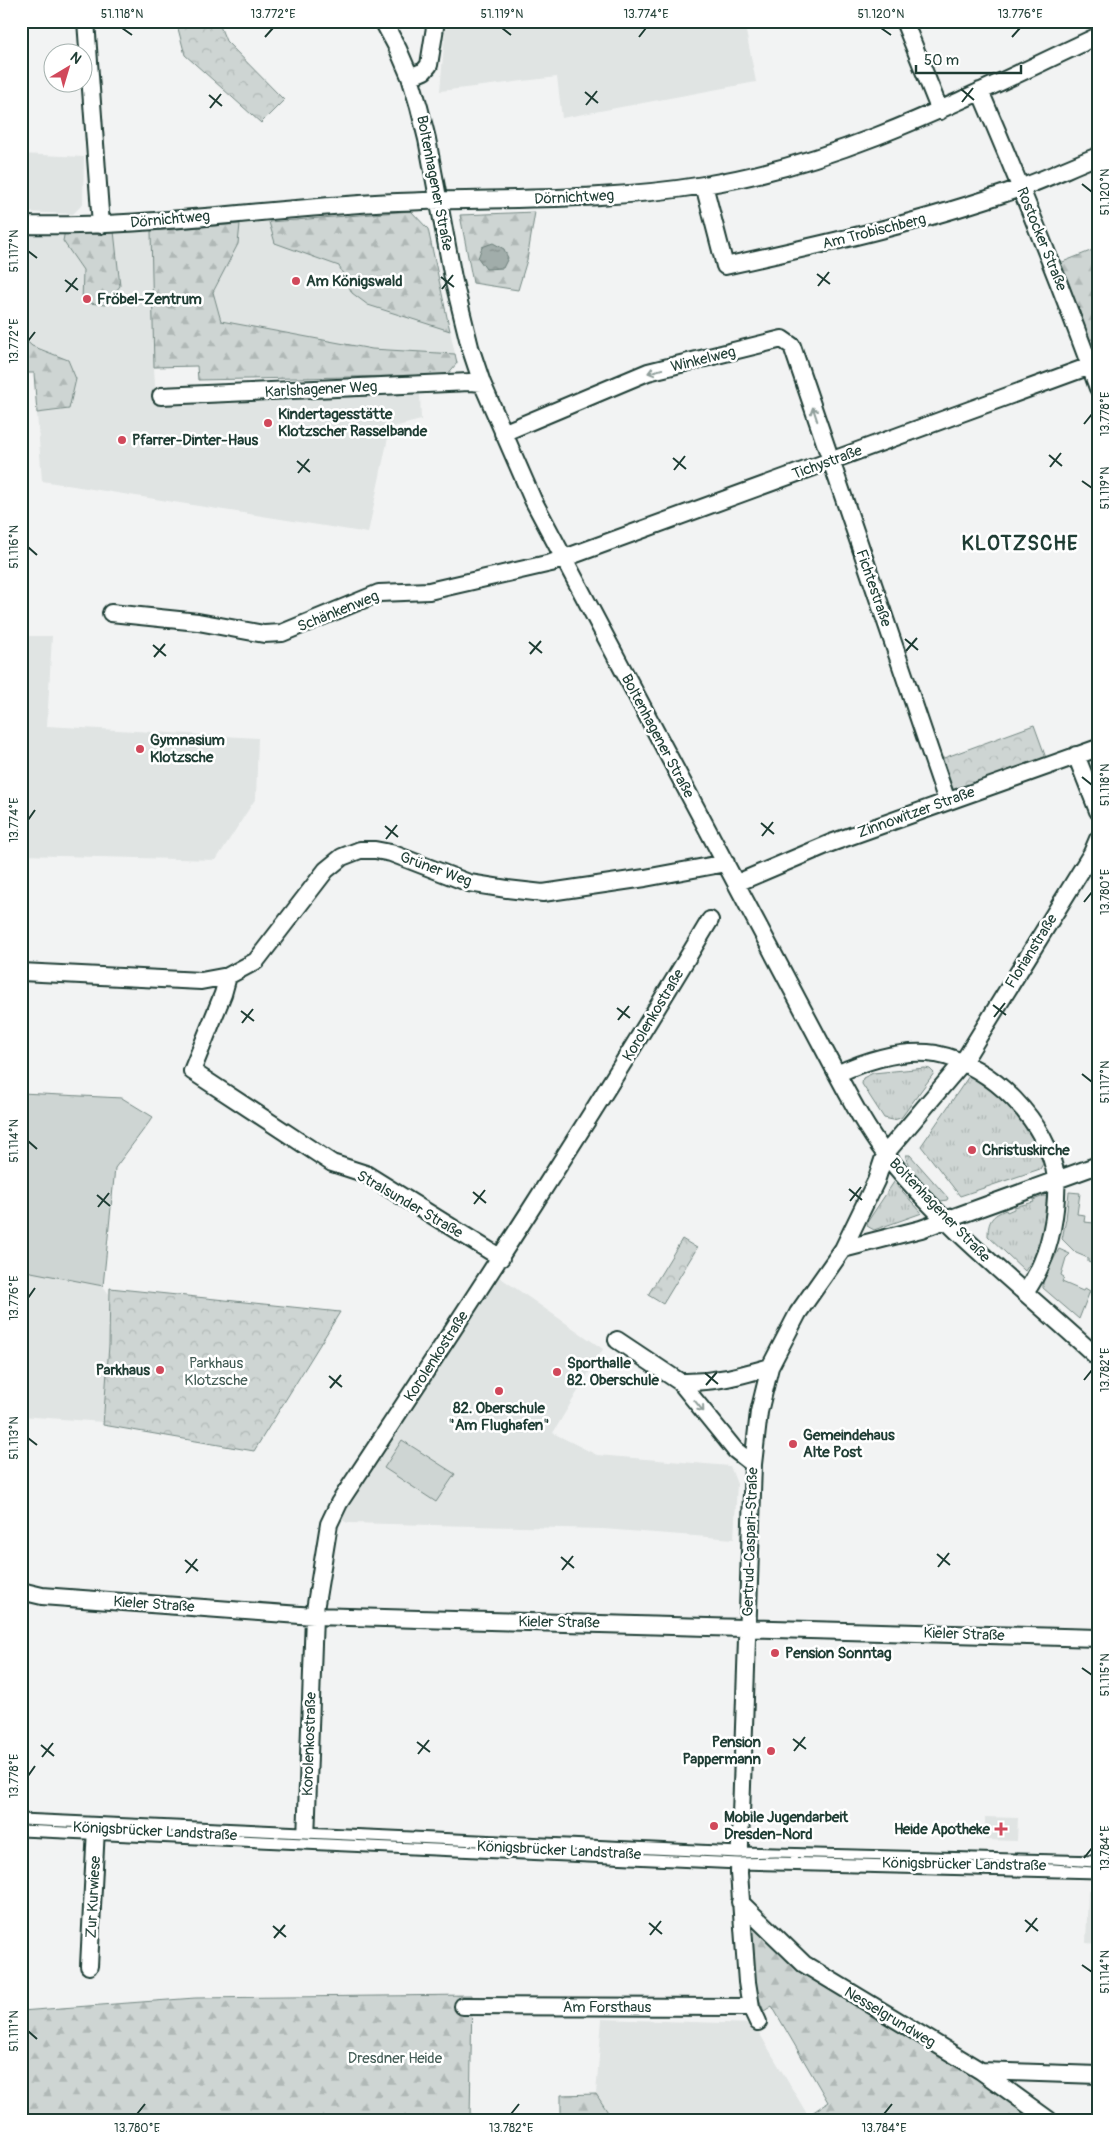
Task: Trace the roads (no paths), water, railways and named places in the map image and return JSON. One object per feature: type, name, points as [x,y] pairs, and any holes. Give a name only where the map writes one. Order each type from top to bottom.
[{"type":"main road","name":"Königsbrücker Landstraße","points":[[21,1825],[739,1858],[1098,1867]]},
{"type":"street","points":[[86,21],[101,225]]},
{"type":"street","name":"Boltenhagener Straße","points":[[383,21],[410,77],[427,139],[463,322],[482,383],[503,433],[533,500],[738,883],[837,1074],[862,1120],[885,1154],[915,1189],[945,1220],[1025,1294],[1098,1358]]},
{"type":"street","points":[[410,77],[424,71],[429,65],[436,21]]},
{"type":"street","points":[[904,21],[940,111]]},
{"type":"street","name":"Dörnichtweg","points":[[21,225],[101,225],[361,203],[439,199],[588,198],[704,186],[771,170],[840,150],[940,111],[1098,36]]},
{"type":"street","name":"Rostocker Straße","points":[[980,91],[1022,187],[1098,388]]},
{"type":"street","name":"Am Trobischberg","points":[[704,186],[726,266],[862,235],[928,217],[1022,187],[1098,156]]},
{"type":"street","name":"Winkelweg","points":[[503,433],[648,372],[782,339],[792,346],[830,460]]},
{"type":"street","name":"Tichystraße","points":[[564,558],[1090,366]]},
{"type":"street","name":"Karlshagener Weg","points":[[161,396],[482,383]]},
{"type":"street","name":"Fichtestraße","points":[[830,460],[947,801]]},
{"type":"street","name":"Schänkenweg","points":[[111,613],[198,622],[270,634],[297,628],[379,593],[429,591],[454,587],[564,558]]},
{"type":"street","name":"Zinnowitzer Straße","points":[[738,883],[806,853],[1098,748]]},
{"type":"street","points":[[1076,755],[1098,811]]},
{"type":"street","name":"Florianstraße","points":[[885,1154],[963,1062],[1092,853],[1098,839]]},
{"type":"street","name":"Grüner Weg","points":[[21,972],[201,981],[228,976],[256,961],[326,870],[342,857],[360,850],[391,853],[469,883],[543,892],[645,878],[726,863]]},
{"type":"street","name":"Korolenkostraße","points":[[306,1838],[314,1616],[329,1524],[339,1503],[501,1258],[632,1052],[710,920]]},
{"type":"street","name":"Stralsunder Straße","points":[[228,976],[223,994],[192,1071],[230,1098],[332,1163],[366,1174],[501,1258]]},
{"type":"street","points":[[837,1074],[866,1061],[914,1053],[936,1054],[963,1062],[997,1082],[1026,1111],[1047,1147],[1056,1179],[1055,1212],[1051,1242],[1025,1294]]},
{"type":"street","name":"Gertrud-Caspari-Straße","points":[[739,1858],[753,1464],[759,1412],[770,1366],[798,1313],[843,1249],[876,1181],[885,1154]]},
{"type":"street","points":[[843,1249],[945,1220],[1098,1164]]},
{"type":"street","points":[[617,1340],[680,1382],[735,1450],[753,1464]]},
{"type":"street","points":[[680,1382],[722,1380],[770,1366]]},
{"type":"street","name":"Kieler Straße","points":[[21,1591],[42,1596],[314,1616],[1098,1638]]},
{"type":"street","name":"Zur Kurwiese","points":[[89,1966],[96,1828]]},
{"type":"street","points":[[739,1858],[740,1902],[750,2007],[758,2022]]},
{"type":"street","name":"Nesselgrundweg","points":[[740,1902],[804,1964],[981,2072],[1049,2120]]},
{"type":"street","name":"Am Forsthaus","points":[[463,2006],[750,2007]]},
{"type":"street","points":[[981,2072],[1098,2075]]},
{"type":"water","points":[[493,243],[504,249],[508,258],[503,268],[486,269],[478,258],[482,247]]},
{"type":"tram line","points":[[21,1825],[739,1858],[776,1857],[1054,1864],[1093,1867]]},
{"type":"place","name":"Am Königswald","points":[[296,281]]},
{"type":"place","name":"Fröbel-Zentrum","points":[[87,299]]},
{"type":"place","name":"Kindertagesstätte Klotzscher Rasselbande","points":[[268,423]]},
{"type":"place","name":"Pfarrer-Dinter-Haus","points":[[122,440]]},
{"type":"place","name":"Gymnasium Klotzsche","points":[[140,749]]},
{"type":"place","name":"Christuskirche","points":[[972,1150]]},
{"type":"place","name":"Parkhaus","points":[[160,1370]]},
{"type":"place","name":"Sporthalle 82. Oberschule","points":[[557,1372]]},
{"type":"place","name":"82. Oberschule \"Am Flughafen\"","points":[[499,1391]]},
{"type":"place","name":"Gemeindehaus Alte Post","points":[[793,1444]]},
{"type":"place","name":"Pension Sonntag","points":[[775,1653]]},
{"type":"place","name":"Pension Pappermann","points":[[771,1751]]},
{"type":"place","name":"Mobile Jugendarbeit Dresden-Nord","points":[[714,1826]]},
{"type":"place","name":"Heide Apotheke","points":[[1001,1829]]},
{"type":"district","name":"KLOTZSCHE","points":[[1020,543]]},
{"type":"park label","name":"Parkhaus Klotzsche","points":[[216,1372]]},
{"type":"park label","name":"Dresdner Heide","points":[[395,2058]]}]
